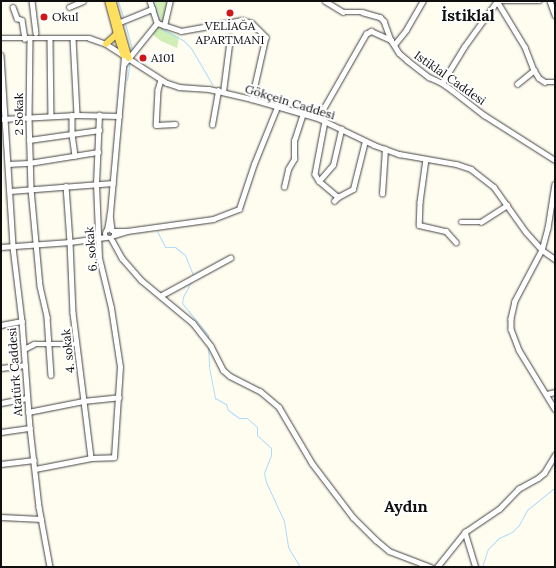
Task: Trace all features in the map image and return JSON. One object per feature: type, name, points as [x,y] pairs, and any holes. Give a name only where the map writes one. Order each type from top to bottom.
[{"type":"main road","points":[[108,1],[124,55]]},
{"type":"main road","points":[[113,1],[123,20],[129,58]]},
{"type":"main road","points":[[106,44],[118,34]]},
{"type":"street","points":[[32,1],[36,33]]},
{"type":"street","points":[[69,7],[83,1]]},
{"type":"street","points":[[150,1],[152,9],[161,25],[181,31],[242,20],[252,23],[266,37],[252,99]]},
{"type":"street","points":[[124,64],[161,25],[170,1]]},
{"type":"street","name":"Istiklal Caddesi","points":[[325,1],[343,12],[362,12],[380,16],[384,21],[392,42],[407,60],[429,77],[442,83],[484,115],[555,160]]},
{"type":"street","points":[[318,118],[366,34],[371,31],[392,42],[406,30],[423,1]]},
{"type":"street","points":[[497,1],[540,1]]},
{"type":"street","points":[[497,1],[525,47],[534,70],[543,81],[555,82]]},
{"type":"street","points":[[442,83],[464,47],[497,1]]},
{"type":"street","points":[[550,1],[555,15]]},
{"type":"street","name":"2 Sokak","points":[[13,7],[17,18],[22,20],[27,39],[29,163],[49,344],[51,375]]},
{"type":"street","points":[[123,20],[152,9]]},
{"type":"street","points":[[223,92],[230,37]]},
{"type":"street","name":"Gökçein Caddesi","points":[[1,38],[89,38],[106,44],[161,80],[179,87],[218,91],[252,99],[318,118],[365,141],[399,154],[456,164],[471,169],[494,187],[542,250],[555,259]]},
{"type":"street","points":[[50,38],[51,116]]},
{"type":"street","points":[[73,38],[77,115]]},
{"type":"street","name":"Atatürk Caddesi","points":[[1,55],[3,119],[8,164],[13,247],[22,321],[28,412],[41,519],[50,567]]},
{"type":"street","points":[[106,237],[105,232],[107,230],[110,213],[113,183],[124,55]]},
{"type":"street","points":[[517,84],[534,70]]},
{"type":"street","points":[[161,80],[158,90],[156,125],[175,124]]},
{"type":"street","points":[[212,125],[218,91]]},
{"type":"street","points":[[1,247],[99,239],[113,233],[127,230],[213,218],[239,209],[254,164],[277,107]]},
{"type":"street","points":[[284,187],[288,169],[294,159],[294,141],[303,114]]},
{"type":"street","points":[[72,115],[72,134],[75,156]]},
{"type":"street","points":[[3,119],[72,115],[119,116]]},
{"type":"street","name":"6. sokak","points":[[91,458],[114,457],[120,367],[117,342],[101,268],[96,184],[99,115]]},
{"type":"street","points":[[325,121],[315,171],[316,178],[338,197]]},
{"type":"street","points":[[319,182],[333,165],[341,129]]},
{"type":"street","points":[[29,140],[99,130]]},
{"type":"street","points":[[334,201],[338,197],[353,189],[365,141]]},
{"type":"street","points":[[382,194],[384,149]]},
{"type":"street","points":[[8,164],[29,163],[98,152]]},
{"type":"street","points":[[426,159],[420,202],[420,225],[446,231],[456,242]]},
{"type":"street","points":[[10,191],[113,183]]},
{"type":"street","points":[[555,184],[548,228],[542,250],[515,301],[511,329],[519,350],[527,365],[547,394],[555,409]]},
{"type":"street","name":"4. sokak","points":[[66,186],[73,313],[91,458]]},
{"type":"street","points":[[461,222],[481,222],[507,205]]},
{"type":"street","points":[[110,213],[113,233],[126,263],[146,284],[193,323],[211,346],[224,370],[237,380],[260,391],[280,407],[312,463],[353,517],[376,540],[398,555],[431,567]]},
{"type":"street","points":[[107,230],[113,233]]},
{"type":"street","points":[[160,296],[230,258]]},
{"type":"street","points":[[1,325],[22,321]]},
{"type":"street","points":[[24,349],[34,344],[77,344]]},
{"type":"street","points":[[1,368],[25,365]]},
{"type":"street","points":[[547,394],[555,392]]},
{"type":"street","points":[[28,412],[83,401],[119,397]]},
{"type":"street","points":[[1,403],[27,398]]},
{"type":"street","points":[[1,432],[30,428]]},
{"type":"street","points":[[437,567],[465,532],[499,508],[518,489],[544,473],[555,455]]},
{"type":"street","points":[[35,469],[91,458]]},
{"type":"street","points":[[1,464],[34,460]]},
{"type":"street","points":[[1,517],[41,519]]},
{"type":"street","points":[[465,532],[476,567]]},
{"type":"green space","points":[[155,1],[169,1],[164,21],[161,20]]},
{"type":"green space","points":[[158,26],[179,37],[177,48],[161,41],[152,34]]},
{"type":"waterway","points":[[118,1],[124,20]]},
{"type":"waterway","points":[[153,1],[160,21]]},
{"type":"waterway","points":[[125,23],[132,50]]},
{"type":"waterway","points":[[161,26],[162,29],[183,40],[191,48],[212,84]]},
{"type":"waterway","points":[[127,80],[130,62]]},
{"type":"waterway","points":[[157,231],[165,247],[175,247],[185,255],[193,275]]},
{"type":"waterway","points":[[192,280],[183,297],[182,303],[208,335],[208,340]]},
{"type":"waterway","points":[[208,345],[209,367],[215,398],[226,404],[228,410],[239,418],[247,418],[257,427],[257,435],[271,448],[271,455],[264,473],[266,482],[284,521],[288,547],[300,567]]},
{"type":"waterway","points":[[482,567],[488,549],[499,538],[512,532],[519,525],[527,510],[555,487]]},
{"type":"place","name":"VELİAĞA APARTMANI","points":[[230,13]]},
{"type":"place","name":"Okul","points":[[44,17]]},
{"type":"place","name":"A101","points":[[143,58]]},
{"type":"district","name":"İstiklal","points":[[468,15]]},
{"type":"district","name":"Aydın","points":[[406,506]]}]
